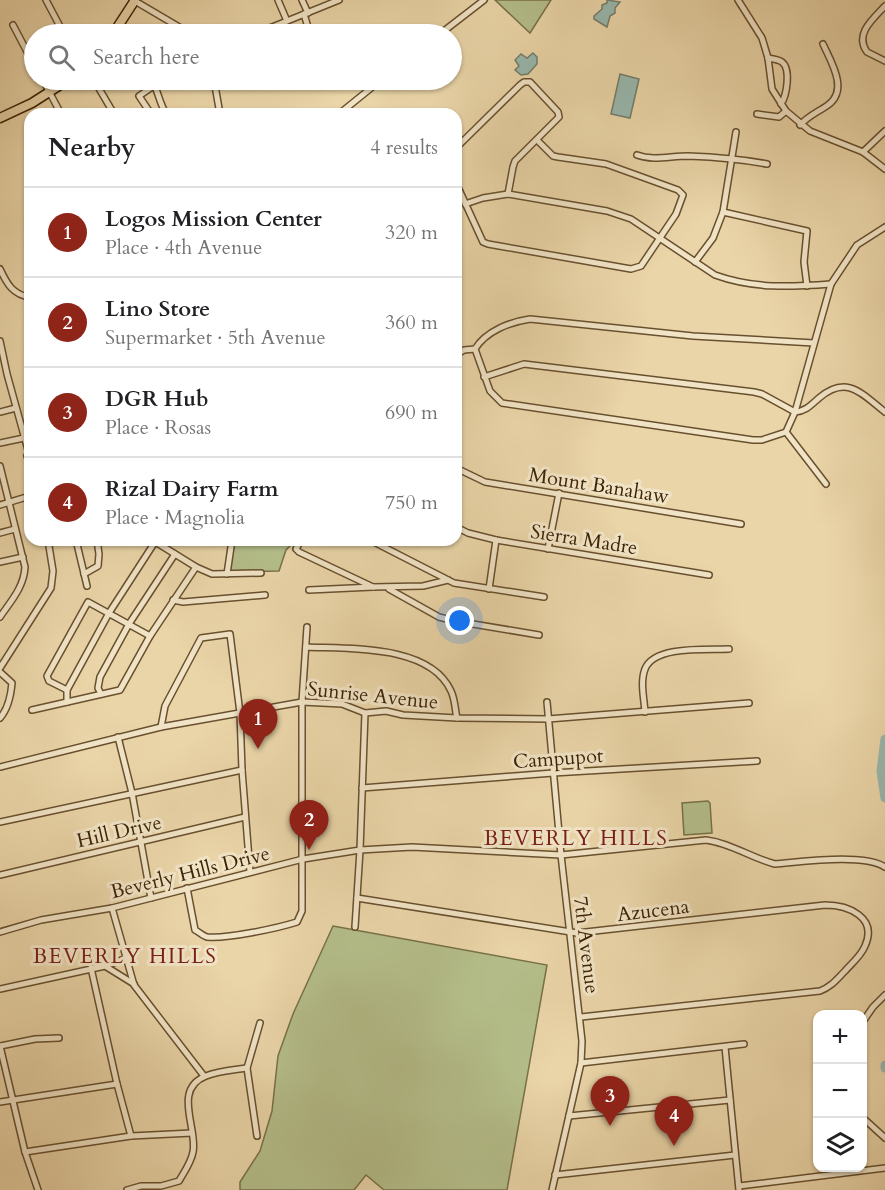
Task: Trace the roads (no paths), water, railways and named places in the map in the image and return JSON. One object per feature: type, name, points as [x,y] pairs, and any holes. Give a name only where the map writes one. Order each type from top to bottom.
[{"type":"main road","points":[[123,24],[135,0]]},
{"type":"main road","points":[[0,118],[54,90]]},
{"type":"street","points":[[46,0],[59,24]]},
{"type":"street","points":[[135,0],[175,24]]},
{"type":"street","points":[[278,0],[287,21]]},
{"type":"street","points":[[303,0],[308,24]]},
{"type":"street","points":[[280,24],[339,0]]},
{"type":"street","points":[[453,24],[484,0]]},
{"type":"street","points":[[738,0],[762,38],[768,58],[772,89],[786,111],[800,125],[820,136],[863,152],[885,169]]},
{"type":"street","points":[[885,6],[883,12],[863,30],[861,40],[867,52],[885,61]]},
{"type":"street","points":[[13,25],[24,46]]},
{"type":"street","points":[[800,125],[831,103],[838,89],[836,72],[823,44]]},
{"type":"street","points":[[768,58],[780,61],[786,67],[787,90],[782,104]]},
{"type":"street","points":[[462,142],[524,82],[530,82],[558,112],[559,117],[556,122],[515,161],[508,194]]},
{"type":"street","points":[[48,90],[59,108]]},
{"type":"street","points":[[100,90],[110,108]]},
{"type":"street","points":[[145,90],[139,96],[147,108]]},
{"type":"street","points":[[157,90],[163,108]]},
{"type":"street","points":[[216,90],[219,108]]},
{"type":"street","points":[[346,108],[369,90]]},
{"type":"street","points":[[757,114],[779,117],[786,111]]},
{"type":"street","points":[[863,152],[885,131]]},
{"type":"street","points":[[695,262],[713,238],[723,212],[736,132]]},
{"type":"street","points":[[462,197],[483,242],[488,244],[631,269],[641,266],[662,238],[680,206],[683,195],[678,190],[606,164],[558,158],[537,140]]},
{"type":"street","points":[[637,155],[649,159],[669,156],[733,158],[767,164]]},
{"type":"street","points":[[465,204],[508,194],[607,211],[631,219],[715,275],[762,286],[831,284]]},
{"type":"street","points":[[723,212],[807,231],[804,262],[807,286]]},
{"type":"street","points":[[814,343],[693,336],[530,319],[511,323],[496,330],[481,339],[475,349],[490,391],[501,403],[762,440],[786,432],[795,412],[831,284],[857,245],[885,227]]},
{"type":"street","points":[[0,269],[11,289],[24,296]]},
{"type":"street","points":[[0,341],[3,375],[16,408],[24,438],[0,443]]},
{"type":"street","points":[[462,351],[475,349]]},
{"type":"street","points":[[484,377],[524,364],[762,393],[795,412],[807,409],[827,392],[840,387],[853,387],[885,412]]},
{"type":"street","points":[[0,412],[16,408]]},
{"type":"street","points":[[786,432],[826,484]]},
{"type":"street","points":[[0,466],[26,567],[19,590],[0,617]]},
{"type":"street","name":"Mount Banahaw","points":[[462,471],[484,482],[741,524]]},
{"type":"street","points":[[549,549],[559,493]]},
{"type":"street","points":[[0,505],[24,498]]},
{"type":"street","points":[[0,532],[15,529]]},
{"type":"street","name":"Sierra Madre","points":[[462,530],[496,540],[709,575]]},
{"type":"street","points":[[489,589],[496,540]]},
{"type":"street","points":[[0,718],[12,691],[12,683],[0,670],[51,588],[53,571],[49,546]]},
{"type":"street","points":[[77,546],[87,586]]},
{"type":"street","points":[[84,574],[98,566],[98,546]]},
{"type":"street","points":[[67,702],[67,690],[109,613],[151,546]]},
{"type":"street","points":[[162,546],[212,574],[261,573]]},
{"type":"street","points":[[227,574],[231,546]]},
{"type":"street","points":[[298,546],[296,549],[299,552],[372,587]]},
{"type":"street","points":[[382,546],[449,580],[489,589],[544,597]]},
{"type":"street","points":[[101,694],[98,688],[100,677],[129,624],[175,554]]},
{"type":"street","points":[[0,562],[23,556]]},
{"type":"street","points":[[32,710],[120,690],[150,636],[196,567]]},
{"type":"street","points":[[309,590],[423,586],[449,580]]},
{"type":"street","points":[[387,588],[439,617],[540,635]]},
{"type":"street","points":[[173,600],[183,602],[265,595]]},
{"type":"street","points":[[67,690],[49,681],[47,676],[88,602],[150,636]]},
{"type":"street","points":[[187,888],[195,930],[206,937],[287,925],[297,922],[302,912],[302,702],[307,627]]},
{"type":"street","points":[[162,727],[165,706],[201,638],[230,634],[240,713],[250,872]]},
{"type":"street","points":[[306,647],[374,650],[396,654],[430,666],[452,691],[457,718]]},
{"type":"street","points":[[645,712],[642,680],[645,668],[651,660],[666,652],[729,649]]},
{"type":"street","name":"Sunrise Avenue","points":[[0,766],[162,727],[302,702],[342,704],[365,713],[386,711],[403,715],[457,718],[548,719],[749,703]]},
{"type":"street","name":"7th Avenue","points":[[547,702],[582,1041],[581,1063],[552,1190]]},
{"type":"street","points":[[355,927],[365,713]]},
{"type":"street","points":[[118,737],[132,793],[151,898]]},
{"type":"street","name":"Campupot","points":[[362,788],[553,773],[757,761]]},
{"type":"street","points":[[0,822],[242,770]]},
{"type":"street","name":"Hill Drive","points":[[0,875],[245,817]]},
{"type":"street","name":"Beverly Hills Drive","points":[[0,932],[40,920],[112,908],[250,872],[360,850],[412,847],[561,855],[706,840],[726,844],[765,862],[775,864],[861,860],[877,862],[885,867]]},
{"type":"street","name":"Azucena","points":[[357,898],[586,933],[825,905],[843,906],[856,912],[863,920],[867,932],[866,944],[857,958],[826,989],[772,997],[581,1017]]},
{"type":"street","points":[[112,908],[134,985]]},
{"type":"street","points":[[0,989],[105,966],[127,958]]},
{"type":"street","points":[[105,966],[134,985],[204,1076]]},
{"type":"street","points":[[91,968],[117,1084],[132,1136]]},
{"type":"street","points":[[867,1016],[885,994]]},
{"type":"street","points":[[257,1137],[247,1068],[260,1023]]},
{"type":"street","points":[[38,1190],[25,1152],[0,1046],[35,1039],[59,1038]]},
{"type":"street","points":[[581,1063],[744,1044]]},
{"type":"street","points":[[725,1047],[739,1188],[885,1168]]},
{"type":"street","points":[[127,1190],[179,1181],[188,1168],[194,1150],[187,1101],[192,1088],[204,1076],[247,1068]]},
{"type":"street","points":[[0,1102],[117,1084]]},
{"type":"street","points":[[569,1116],[730,1100]]},
{"type":"street","points":[[863,1118],[885,1138]]},
{"type":"street","points":[[25,1152],[132,1136],[192,1133]]},
{"type":"street","points":[[555,1175],[735,1155]]},
{"type":"street","points":[[179,1181],[183,1190]]},
{"type":"water","points":[[607,0],[620,2],[615,8],[615,13],[610,16],[607,27],[594,19],[594,16],[602,9],[602,5],[607,3]]},
{"type":"water","points":[[533,53],[537,57],[537,64],[528,74],[521,75],[515,70],[519,66],[515,60],[521,54],[527,58]]},
{"type":"water","points":[[620,74],[639,79],[630,118],[611,114]]},
{"type":"waterway","points":[[885,739],[881,771],[885,798]]},
{"type":"place","name":"Logos Mission Center","points":[[258,749]]},
{"type":"place","name":"Lino Store","points":[[309,850]]},
{"type":"place","name":"DGR Hub","points":[[610,1126]]},
{"type":"place","name":"Rizal Dairy Farm","points":[[674,1146]]},
{"type":"district","name":"BEVERLY HILLS","points":[[576,838]]},
{"type":"district","name":"BEVERLY HILLS","points":[[125,956]]}]
